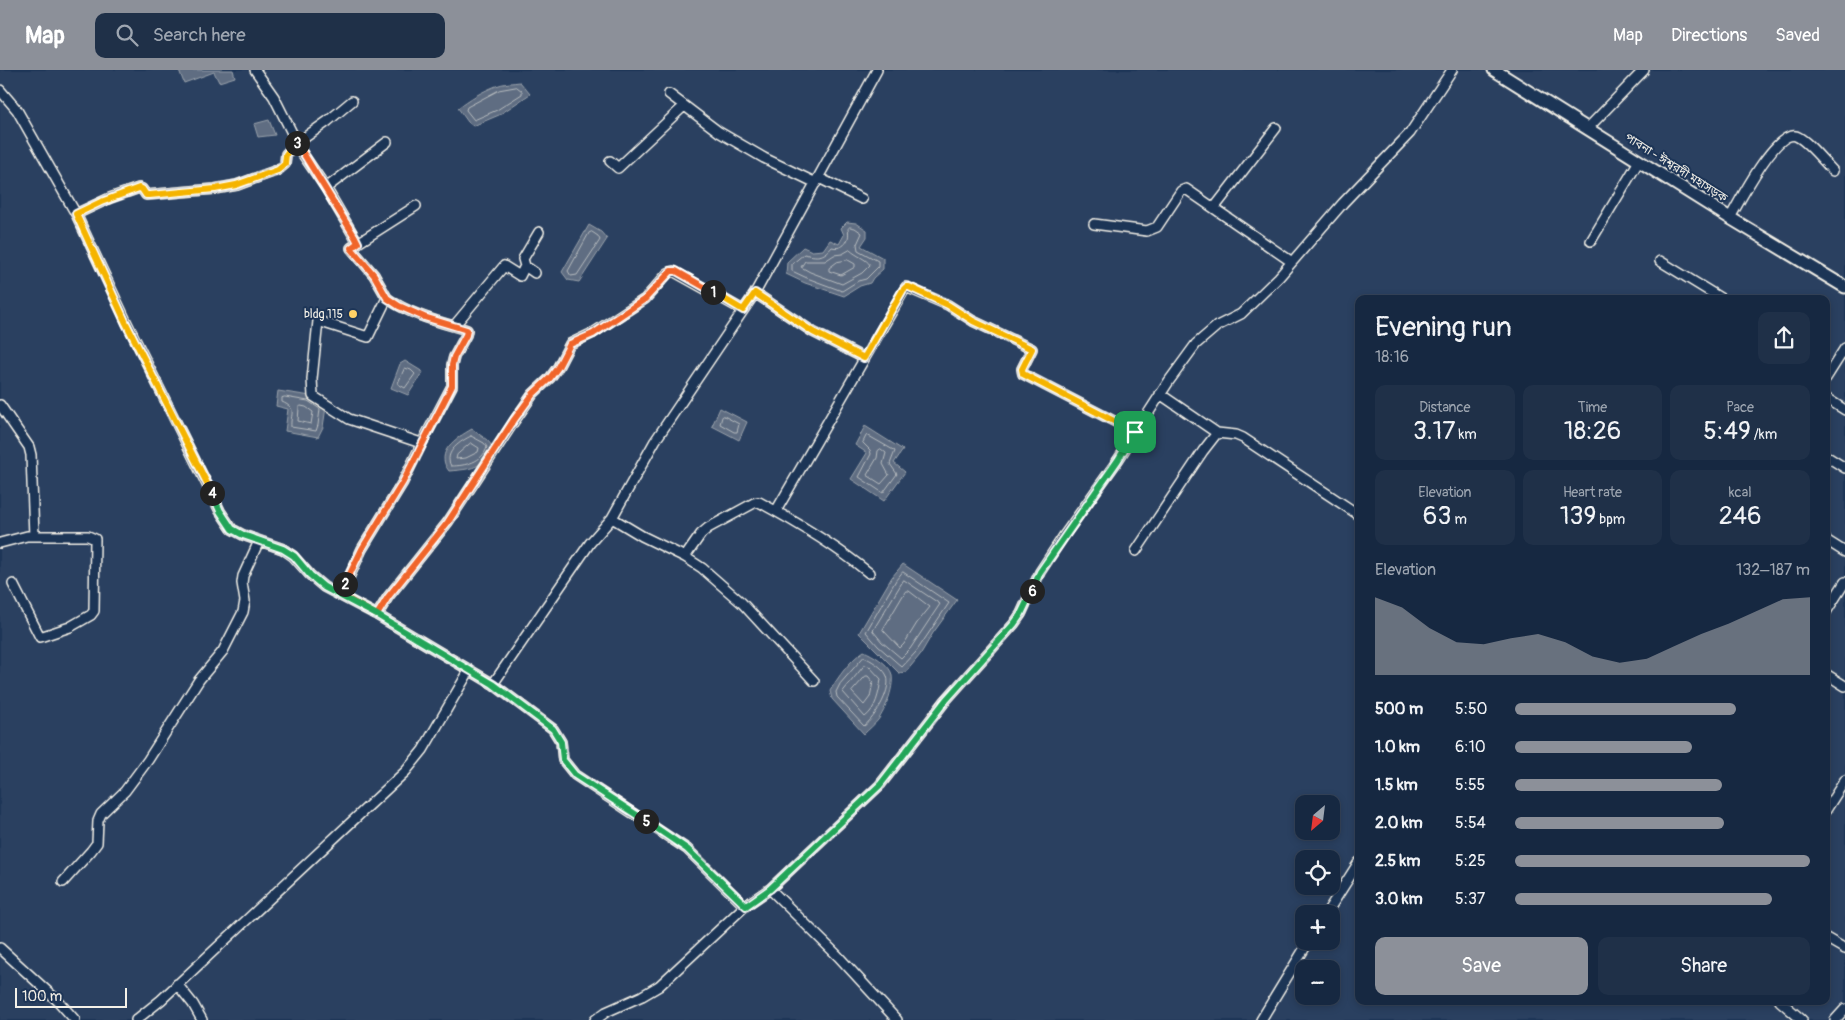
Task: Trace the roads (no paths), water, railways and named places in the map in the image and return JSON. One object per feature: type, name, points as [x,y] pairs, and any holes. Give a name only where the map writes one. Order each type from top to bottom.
[{"type":"main road","name":"পাবনা - ঈশ্বরদী মহাসড়ক","points":[[1494,70],[1730,218],[1845,287]]},
{"type":"street","points":[[255,70],[274,97],[300,150],[326,188],[358,243]]},
{"type":"street","points":[[493,684],[590,543],[612,518],[655,441],[755,293],[877,70]]},
{"type":"street","points":[[595,1020],[606,1012],[659,986],[746,906],[770,889],[880,785],[946,700],[1014,624],[1021,614],[1040,572],[1196,344],[1217,326],[1241,314],[1279,277],[1343,203],[1410,133],[1452,70]]},
{"type":"street","points":[[1587,128],[1644,70]]},
{"type":"street","points":[[0,90],[17,110],[76,214],[126,323],[220,511],[232,529],[243,535],[283,549],[294,556],[310,575],[324,587],[377,615],[493,684],[553,729],[561,742],[563,760],[575,775],[687,849],[746,906]]},
{"type":"street","points":[[669,94],[719,132],[752,152],[862,198]]},
{"type":"street","points":[[76,214],[101,202],[139,188],[146,195],[215,189],[236,185],[278,170],[285,164],[286,154],[297,142],[352,101]]},
{"type":"street","points":[[610,161],[618,168],[684,106]]},
{"type":"street","points":[[1215,207],[1276,128]]},
{"type":"street","points":[[1730,218],[1765,160],[1775,147],[1790,136],[1795,136],[1802,140],[1833,171]]},
{"type":"street","points":[[326,188],[388,142]]},
{"type":"street","points":[[1591,241],[1639,161]]},
{"type":"street","points":[[1094,224],[1147,231],[1157,227],[1182,191],[1186,189],[1215,207],[1292,262]]},
{"type":"street","points":[[341,595],[362,549],[403,482],[452,386],[454,357],[467,330],[399,306],[387,298],[374,275],[351,248],[416,206]]},
{"type":"street","points":[[535,273],[525,266],[523,259],[539,232]]},
{"type":"street","points":[[1660,261],[1715,295]]},
{"type":"street","points":[[454,326],[504,266],[520,276],[525,266]]},
{"type":"street","points":[[377,615],[388,597],[448,522],[514,420],[533,394],[550,378],[570,344],[593,334],[645,299],[673,271],[743,310]]},
{"type":"street","points":[[776,511],[906,287],[948,305],[973,321],[1032,349],[1022,369],[1023,374],[1135,432]]},
{"type":"street","points":[[755,293],[813,332],[864,358]]},
{"type":"street","points":[[387,298],[368,337],[318,321],[312,379],[313,396],[349,419],[418,442],[421,445]]},
{"type":"street","points":[[1830,365],[1845,348]]},
{"type":"street","points":[[1160,394],[1217,433],[1236,435],[1243,438],[1355,512]]},
{"type":"street","points":[[1830,401],[1845,410]]},
{"type":"street","points":[[0,405],[29,447],[31,455],[34,536]]},
{"type":"street","points":[[1136,551],[1182,481],[1217,433]]},
{"type":"street","points":[[1830,459],[1845,468]]},
{"type":"street","points":[[685,557],[701,534],[708,528],[759,502],[836,548],[869,573]]},
{"type":"street","points":[[612,518],[642,536],[685,557],[708,574],[742,603],[814,681]]},
{"type":"street","points":[[0,543],[27,536],[88,536],[95,539],[94,612],[92,615],[70,627],[40,637],[13,584]]},
{"type":"street","points":[[63,882],[97,843],[98,822],[101,814],[125,791],[148,760],[199,680],[223,650],[243,612],[245,602],[242,583],[243,576],[259,541]]},
{"type":"street","points":[[1830,543],[1845,552]]},
{"type":"street","points":[[1830,606],[1845,582]]},
{"type":"street","points":[[136,1020],[406,771],[423,750],[469,670]]},
{"type":"street","points":[[1830,677],[1845,686]]},
{"type":"street","points":[[1830,798],[1845,780]]},
{"type":"street","points":[[1332,905],[1355,868]]},
{"type":"street","points":[[770,889],[838,956],[897,1020]]},
{"type":"street","points":[[1830,941],[1845,950]]},
{"type":"street","points":[[0,948],[58,1001],[75,1020]]},
{"type":"street","points":[[1261,1020],[1304,950]]},
{"type":"street","points":[[177,984],[193,1004],[202,1020]]},
{"type":"street","points":[[1785,1005],[1802,1020]]},
{"type":"street","points":[[1836,1020],[1845,1009]]},
{"type":"water","points":[[179,70],[233,70],[235,77],[219,82],[214,72],[184,83]]},
{"type":"water","points":[[520,82],[530,94],[499,115],[473,126],[458,108],[471,98],[491,88],[502,84]]},
{"type":"water","points":[[269,120],[275,135],[258,137],[254,124]]},
{"type":"water","points":[[847,222],[856,223],[867,230],[867,237],[861,246],[883,258],[883,269],[870,283],[860,286],[844,296],[805,283],[786,274],[787,262],[803,247],[812,251],[823,250],[830,240],[839,244],[844,235],[841,228]]},
{"type":"water","points":[[589,225],[601,232],[607,239],[579,282],[568,280],[562,272]]},
{"type":"water","points":[[405,361],[423,372],[408,395],[391,388],[400,364]]},
{"type":"water","points":[[278,391],[311,396],[326,407],[323,427],[318,437],[285,431],[288,409],[276,406]]},
{"type":"water","points":[[720,408],[747,422],[739,440],[712,426]]},
{"type":"water","points":[[865,426],[903,450],[894,463],[905,472],[884,501],[851,479],[867,453],[855,445]]},
{"type":"water","points":[[472,429],[494,448],[485,460],[475,467],[449,471],[445,464],[445,452],[454,441]]},
{"type":"water","points":[[903,564],[957,600],[920,655],[906,672],[899,673],[859,633],[892,577]]},
{"type":"water","points":[[864,651],[886,665],[891,672],[892,683],[884,710],[878,720],[864,734],[832,699],[830,691],[845,669]]},
{"type":"place","name":"bldg 115","points":[[353,314]]}]
